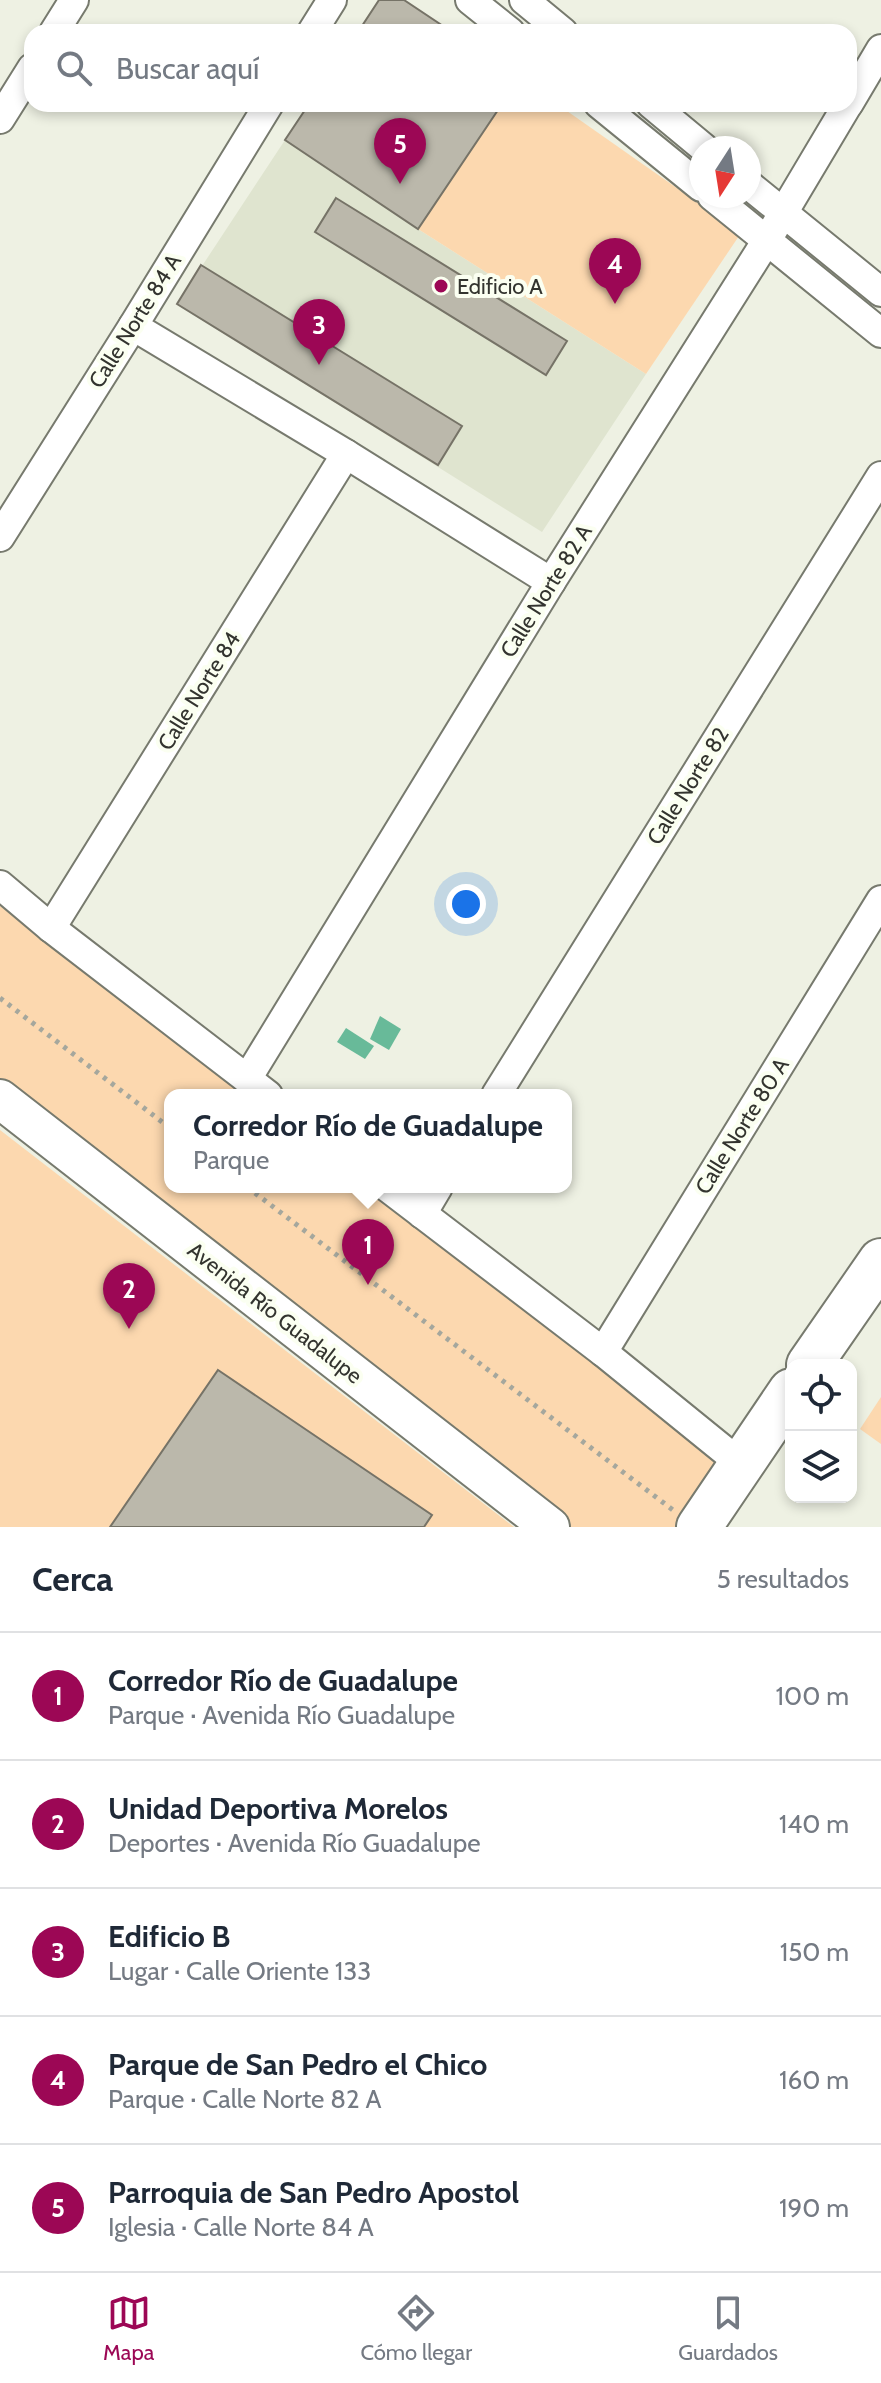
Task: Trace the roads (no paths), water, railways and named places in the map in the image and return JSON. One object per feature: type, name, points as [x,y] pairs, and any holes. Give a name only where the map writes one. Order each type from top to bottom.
[{"type":"main road","points":[[813,1359],[881,1261]]},
{"type":"main road","points":[[686,1519],[741,1464],[785,1400]]},
{"type":"street","points":[[59,24],[74,0]]},
{"type":"street","points":[[317,24],[332,0]]},
{"type":"street","points":[[470,0],[500,24]]},
{"type":"street","points":[[524,0],[553,24]]},
{"type":"street","name":"Calle Norte 82 A","points":[[857,90],[881,49]]},
{"type":"street","points":[[0,119],[24,81]]},
{"type":"street","name":"Calle Norte 84 A","points":[[0,537],[264,112]]},
{"type":"street","points":[[609,112],[689,177]]},
{"type":"street","points":[[661,112],[690,136]]},
{"type":"street","name":"Calle Norte 82 A","points":[[258,1087],[551,582],[767,240],[844,112]]},
{"type":"street","points":[[761,195],[881,292]]},
{"type":"street","points":[[727,208],[881,333]]},
{"type":"street","points":[[133,326],[551,582]]},
{"type":"street","name":"Calle Norte 84","points":[[51,928],[346,454]]},
{"type":"street","name":"Calle Norte 82","points":[[500,1089],[881,476]]},
{"type":"street","points":[[0,885],[51,928],[258,1087]]},
{"type":"street","name":"Calle Norte 80 A","points":[[603,1352],[881,900]]},
{"type":"street","name":"Avenida Río Guadalupe","points":[[0,1099],[550,1527]]},
{"type":"street","points":[[395,1193],[603,1352],[741,1464]]},
{"type":"street","points":[[422,1214],[434,1193]]},
{"type":"place","name":"Parroquia de San Pedro Apostol","points":[[400,184]]},
{"type":"place","name":"Edificio A","points":[[441,286]]},
{"type":"place","name":"Parque de San Pedro el Chico","points":[[615,304]]},
{"type":"place","name":"Edificio B","points":[[319,365]]},
{"type":"place","name":"Corredor Río de Guadalupe","points":[[368,1285]]},
{"type":"place","name":"Unidad Deportiva Morelos","points":[[129,1329]]}]
